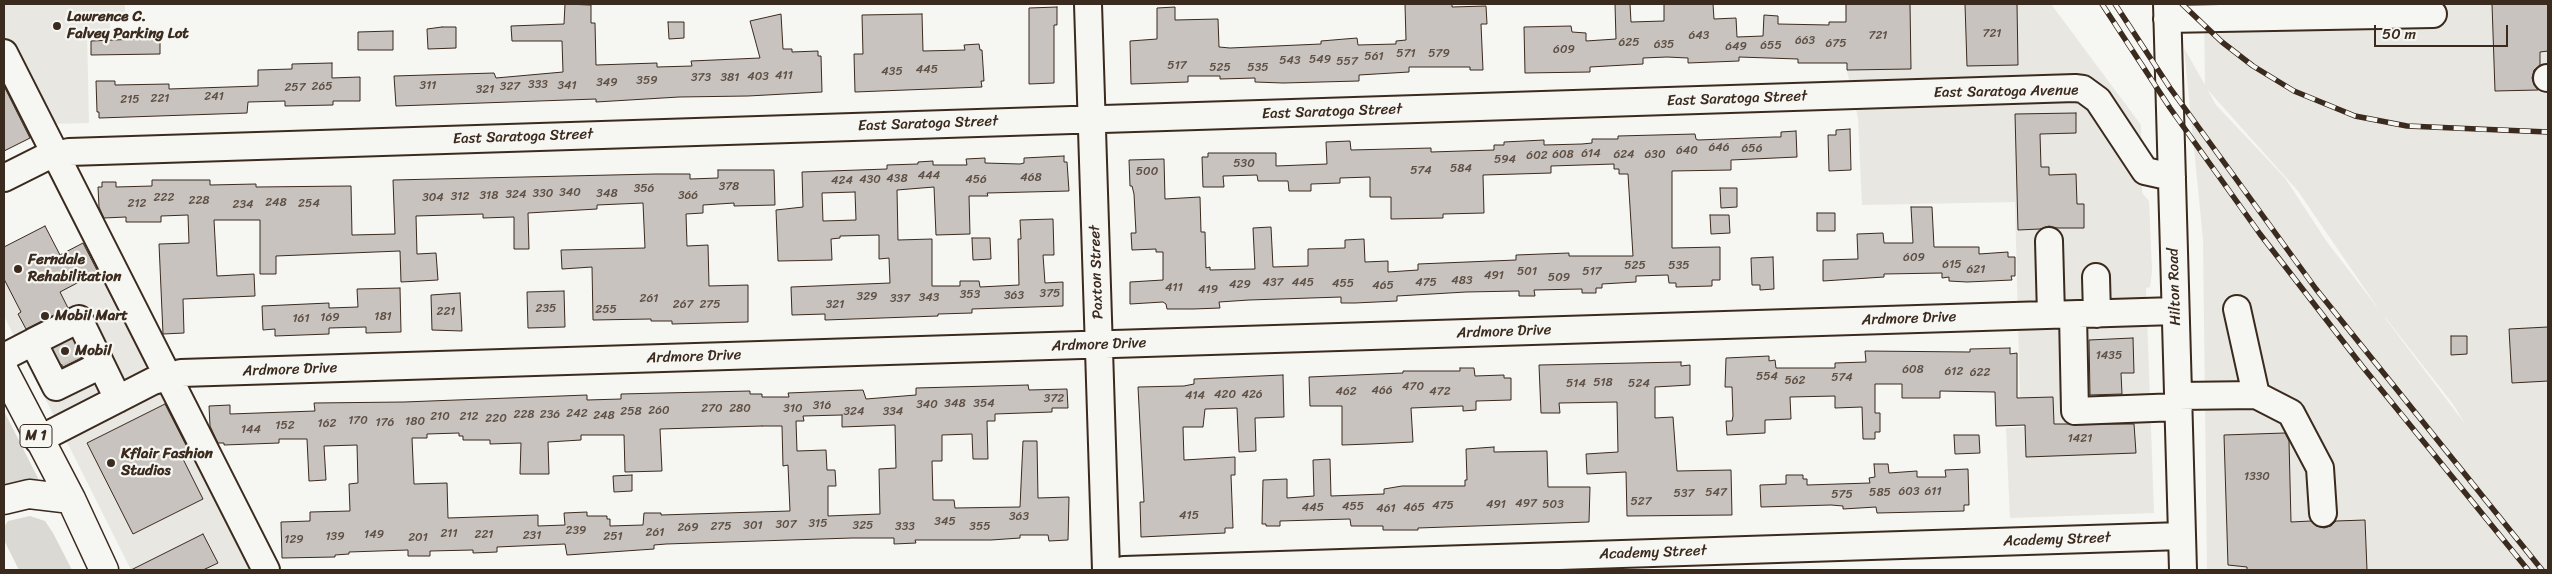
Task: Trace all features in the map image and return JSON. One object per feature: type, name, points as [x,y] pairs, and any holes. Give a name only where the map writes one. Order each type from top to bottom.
[{"type":"main road","name":"M 1","points":[[4,371],[38,440],[71,499],[104,570]]},
{"type":"main road","points":[[4,500],[29,494],[71,499]]},
{"type":"street","name":"Paxton Street","points":[[1088,4],[1106,570]]},
{"type":"street","points":[[2167,11],[2433,14]]},
{"type":"street","name":"Hilton Road","points":[[2167,11],[2183,570]]},
{"type":"street","points":[[4,53],[266,570]]},
{"type":"street","name":"East Saratoga Avenue","points":[[1857,96],[2084,89],[2098,100],[2145,171],[2172,177]]},
{"type":"street","name":"East Saratoga Street","points":[[4,178],[56,155],[87,151],[1857,96]]},
{"type":"street","points":[[2049,241],[2074,315],[2075,411],[2256,395],[2291,413],[2320,468],[2323,513]]},
{"type":"street","points":[[2074,315],[2096,276]]},
{"type":"street","points":[[2237,309],[2256,395]]},
{"type":"street","name":"Ardmore Drive","points":[[38,440],[167,376],[191,373],[2176,311]]},
{"type":"street","points":[[4,357],[33,342],[59,333],[79,319],[76,375],[86,415]]},
{"type":"street","points":[[33,342],[76,375],[118,399]]},
{"type":"street","points":[[20,405],[76,375]]},
{"type":"street","name":"Academy Street","points":[[1124,570],[1209,569],[2182,536]]},
{"type":"shaded area","points":[[4,4],[125,4],[125,19],[110,20],[110,33],[87,34],[89,123],[49,124],[50,129],[4,152]]},
{"type":"shaded area","points":[[1845,4],[2051,4],[2141,125],[2142,193],[2149,201],[2152,271],[2150,287],[2146,288],[2154,513],[2010,518],[2006,428],[2024,427],[2023,398],[2020,398],[2015,202],[1862,205],[1858,118],[1847,71]]},
{"type":"shaded area","points":[[2204,4],[2548,4],[2548,570],[2207,570],[2203,239],[2184,48],[2205,85]],"holes":[[[2207,89],[2298,191],[2380,311],[2327,242],[2285,178],[2216,105]],[[2385,318],[2453,404],[2465,424]]]},
{"type":"shaded area","points":[[92,239],[261,570],[131,570],[4,316],[4,285]]},
{"type":"shaded area","points":[[4,411],[43,488],[4,491]]},
{"type":"shaded area","points":[[30,516],[45,521],[72,570],[19,570],[4,540],[4,527],[8,521]]},
{"type":"building","points":[[565,4],[591,5],[591,23],[595,23],[596,65],[657,63],[657,67],[692,66],[691,61],[760,58],[750,21],[781,14],[783,49],[792,49],[792,52],[818,51],[818,56],[821,56],[822,92],[596,102],[596,99],[396,106],[394,76],[494,73],[496,78],[563,72],[562,41],[512,41],[511,26],[564,24]]},
{"type":"building","points":[[1405,4],[1452,4],[1452,7],[1486,6],[1487,24],[1481,24],[1483,70],[1470,70],[1470,67],[1409,67],[1409,72],[1359,75],[1359,81],[1283,83],[1255,82],[1255,78],[1220,79],[1220,76],[1188,76],[1188,82],[1131,84],[1130,41],[1157,39],[1157,8],[1175,7],[1175,20],[1218,19],[1219,47],[1230,48],[1321,44],[1321,41],[1357,38],[1358,45],[1396,44],[1396,41],[1406,40]]},
{"type":"building","points":[[1615,4],[1630,4],[1631,22],[1664,21],[1664,4],[1713,4],[1714,19],[1736,18],[1737,37],[1763,36],[1764,15],[1778,16],[1778,24],[1829,25],[1829,22],[1846,22],[1846,4],[1910,4],[1911,69],[1847,70],[1847,63],[1798,63],[1798,59],[1739,57],[1739,61],[1688,63],[1688,58],[1667,57],[1643,58],[1643,64],[1590,67],[1590,72],[1525,73],[1524,27],[1571,26],[1572,32],[1586,33],[1586,41],[1616,39]]},
{"type":"building","points":[[1965,4],[2017,4],[2018,65],[1967,66]]},
{"type":"building","points":[[2492,4],[2548,4],[2548,51],[2540,52],[2540,65],[2534,70],[2532,78],[2538,90],[2495,91]]},
{"type":"building","points":[[1057,7],[1057,25],[1054,25],[1054,83],[1029,84],[1029,8]]},
{"type":"building","points":[[922,14],[923,51],[965,50],[964,45],[979,44],[980,50],[982,50],[984,81],[981,81],[982,87],[855,92],[854,54],[863,54],[862,15]]},
{"type":"building","points":[[668,22],[684,22],[684,38],[669,39]]},
{"type":"building","points":[[456,27],[456,48],[428,49],[427,29]]},
{"type":"building","points":[[393,31],[393,50],[358,50],[358,32]]},
{"type":"building","points":[[160,38],[160,54],[91,55],[91,41]]},
{"type":"building","points":[[332,63],[332,78],[360,77],[360,101],[333,101],[333,105],[285,106],[285,101],[248,102],[247,113],[99,118],[99,112],[97,112],[96,81],[115,81],[115,85],[169,84],[169,89],[258,86],[258,70],[292,69],[292,64]]},
{"type":"building","points":[[4,86],[30,138],[4,151]]},
{"type":"building","points":[[2076,113],[2076,133],[2040,134],[2041,167],[2049,167],[2049,175],[2076,174],[2077,204],[2084,204],[2084,228],[2057,228],[2049,226],[2040,229],[2018,230],[2015,114]]},
{"type":"building","points":[[1850,129],[1851,170],[1829,171],[1828,135],[1836,135],[1836,130]]},
{"type":"building","points":[[1796,131],[1797,157],[1731,160],[1731,170],[1672,171],[1672,248],[1720,247],[1720,280],[1712,280],[1712,286],[1676,287],[1676,283],[1669,283],[1668,275],[1636,276],[1636,282],[1602,284],[1602,288],[1596,288],[1596,293],[1582,293],[1582,289],[1534,290],[1535,296],[1519,296],[1519,291],[1466,292],[1397,296],[1397,301],[1355,303],[1341,303],[1341,297],[1249,300],[1219,302],[1220,308],[1193,309],[1167,309],[1166,304],[1163,302],[1130,304],[1130,282],[1163,280],[1163,252],[1156,252],[1156,249],[1132,250],[1131,233],[1136,233],[1134,194],[1132,186],[1130,186],[1129,160],[1164,159],[1165,199],[1200,197],[1201,232],[1205,232],[1206,268],[1210,267],[1210,270],[1255,269],[1253,228],[1271,227],[1273,267],[1308,266],[1308,249],[1345,248],[1345,240],[1364,239],[1365,262],[1388,261],[1388,272],[1418,270],[1418,264],[1516,260],[1516,255],[1569,253],[1569,256],[1633,256],[1628,174],[1619,174],[1619,169],[1614,169],[1614,164],[1551,166],[1551,173],[1483,175],[1484,213],[1443,214],[1443,218],[1391,219],[1391,197],[1370,197],[1370,177],[1340,178],[1340,183],[1311,184],[1311,191],[1289,191],[1288,181],[1258,181],[1257,175],[1223,176],[1224,187],[1203,187],[1202,157],[1208,157],[1208,153],[1276,153],[1276,166],[1327,164],[1326,142],[1350,141],[1351,150],[1431,148],[1431,152],[1494,150],[1494,145],[1504,145],[1504,142],[1544,140],[1544,145],[1582,144],[1592,143],[1592,139],[1618,139],[1618,136],[1695,134],[1698,140],[1781,137],[1781,132]]},
{"type":"building","points":[[1064,156],[1064,162],[1067,162],[1069,191],[987,193],[988,196],[969,196],[970,234],[936,235],[934,187],[897,190],[898,240],[932,239],[932,286],[960,286],[960,281],[979,281],[980,287],[1019,285],[1018,239],[1021,239],[1020,220],[1053,219],[1054,255],[1043,255],[1045,283],[1063,282],[1063,306],[972,309],[972,313],[938,314],[938,316],[825,320],[825,314],[792,315],[791,287],[890,283],[889,258],[879,259],[879,235],[840,236],[840,238],[831,239],[832,260],[778,261],[776,210],[803,207],[802,172],[887,169],[887,165],[918,164],[918,162],[933,161],[933,165],[967,165],[966,159],[985,158],[985,163],[1020,164],[1024,163],[1024,158]],"holes":[[[855,192],[856,220],[823,221],[822,193]]]},
{"type":"building","points":[[718,170],[774,170],[775,205],[734,206],[734,203],[703,205],[703,213],[686,214],[687,246],[708,245],[709,286],[748,285],[748,322],[672,324],[672,321],[651,321],[651,319],[593,320],[592,267],[562,269],[561,250],[645,248],[643,203],[597,205],[597,209],[528,213],[529,249],[514,249],[514,217],[483,218],[483,214],[416,216],[417,254],[436,253],[438,280],[401,282],[400,251],[276,256],[276,274],[260,274],[260,220],[214,220],[217,276],[254,274],[255,296],[183,299],[184,333],[163,334],[159,244],[189,243],[188,215],[161,216],[161,222],[126,222],[126,217],[104,218],[99,207],[98,187],[102,187],[102,182],[116,182],[116,187],[152,186],[152,180],[210,180],[210,185],[256,184],[256,187],[351,186],[352,235],[395,234],[393,180],[655,174],[690,174],[690,179],[718,178]]},
{"type":"building","points":[[1720,188],[1737,188],[1737,207],[1721,208]]},
{"type":"building","points":[[1911,207],[1932,207],[1934,247],[1979,247],[1979,254],[2008,252],[2008,257],[2015,257],[2015,276],[2011,276],[2012,280],[1967,282],[1949,281],[1949,277],[1942,278],[1942,273],[1884,274],[1884,277],[1823,281],[1823,260],[1858,259],[1857,234],[1883,233],[1884,243],[1913,243]]},
{"type":"building","points":[[1817,213],[1835,213],[1835,231],[1817,231]]},
{"type":"building","points":[[1710,215],[1729,215],[1730,233],[1711,234]]},
{"type":"building","points":[[45,226],[60,255],[83,243],[98,272],[60,292],[68,308],[26,329],[18,314],[21,312],[4,279],[4,247]]},
{"type":"building","points":[[972,238],[990,238],[991,259],[973,260]]},
{"type":"building","points":[[1773,257],[1774,289],[1760,290],[1760,285],[1752,285],[1751,258]]},
{"type":"building","points":[[400,288],[401,332],[366,333],[366,327],[329,328],[329,334],[275,336],[275,329],[263,330],[262,306],[329,303],[329,308],[358,307],[357,289]]},
{"type":"building","points":[[564,291],[565,327],[528,328],[527,292]]},
{"type":"building","points":[[460,293],[462,331],[432,330],[431,295]]},
{"type":"building","points":[[2548,327],[2548,381],[2512,383],[2509,329]]},
{"type":"building","points":[[2451,336],[2467,336],[2467,354],[2451,355]]},
{"type":"building","points":[[2133,338],[2134,373],[2121,373],[2122,394],[2090,395],[2089,340]]},
{"type":"building","points":[[72,339],[81,358],[63,367],[53,349]]},
{"type":"building","points":[[2010,348],[2010,354],[2017,353],[2017,398],[2053,397],[2054,424],[2134,424],[2136,453],[2026,457],[2025,425],[1996,426],[1995,392],[1940,391],[1940,398],[1902,398],[1902,384],[1875,384],[1875,413],[1880,413],[1880,432],[1875,432],[1875,439],[1863,439],[1862,407],[1835,408],[1835,396],[1790,397],[1791,419],[1765,420],[1765,433],[1727,435],[1726,421],[1732,421],[1733,416],[1732,387],[1725,387],[1726,358],[1769,356],[1769,361],[1775,360],[1776,368],[1835,368],[1835,363],[1866,362],[1865,351],[1970,352],[1970,349]]},
{"type":"building","points":[[1681,362],[1681,366],[1690,365],[1690,385],[1655,387],[1655,418],[1673,417],[1677,471],[1731,470],[1732,515],[1627,516],[1626,472],[1587,474],[1586,454],[1618,452],[1617,402],[1559,403],[1560,413],[1541,413],[1539,365]]},
{"type":"building","points":[[1460,368],[1474,368],[1475,376],[1504,375],[1504,378],[1511,378],[1511,400],[1476,401],[1476,410],[1463,411],[1463,406],[1411,408],[1413,442],[1342,445],[1342,406],[1310,406],[1309,377],[1403,373],[1403,371],[1460,371]]},
{"type":"building","points":[[1283,375],[1284,417],[1255,418],[1256,451],[1239,452],[1237,408],[1205,409],[1203,427],[1183,427],[1184,460],[1235,457],[1235,475],[1231,475],[1233,528],[1225,528],[1225,533],[1141,537],[1140,502],[1144,502],[1138,387],[1184,386],[1194,384],[1194,379]]},
{"type":"building","points":[[1028,385],[1029,390],[1067,389],[1068,408],[1052,408],[1052,412],[995,414],[995,421],[987,421],[988,459],[973,459],[972,434],[942,435],[942,461],[932,461],[933,500],[954,500],[955,508],[1020,507],[1023,441],[1037,441],[1038,498],[1069,497],[1068,540],[1049,541],[1048,535],[1020,535],[1020,538],[915,540],[916,543],[894,544],[894,538],[852,538],[666,544],[654,545],[654,549],[567,555],[565,544],[497,547],[497,552],[473,553],[473,550],[430,551],[430,556],[408,556],[408,550],[349,552],[349,554],[335,555],[335,557],[282,558],[281,522],[310,521],[310,512],[350,511],[349,484],[358,483],[357,445],[324,446],[326,480],[309,481],[307,439],[279,439],[279,443],[224,445],[224,443],[218,443],[210,426],[209,406],[230,405],[230,414],[315,411],[314,403],[404,402],[587,395],[587,400],[621,399],[621,394],[750,391],[750,394],[762,394],[762,397],[789,397],[788,393],[863,390],[866,399],[916,395],[916,388]],"holes":[[[842,415],[842,427],[895,425],[896,468],[879,469],[880,514],[828,516],[828,486],[836,486],[835,470],[827,470],[826,450],[797,451],[796,421],[804,421],[803,416]],[[782,426],[783,466],[788,465],[790,511],[661,515],[661,513],[644,513],[643,525],[610,526],[610,519],[607,519],[607,516],[587,516],[587,512],[564,513],[565,525],[538,526],[538,515],[448,518],[447,483],[414,484],[412,438],[427,438],[427,434],[459,433],[459,436],[463,436],[463,440],[490,440],[490,444],[521,443],[520,474],[549,474],[548,442],[581,440],[581,435],[624,435],[625,472],[662,471],[660,429]]]},
{"type":"building","points":[[165,404],[189,451],[181,455],[203,499],[133,534],[87,443]]},
{"type":"building","points":[[2285,433],[2289,441],[2291,522],[2311,521],[2316,526],[2324,528],[2331,526],[2336,521],[2365,520],[2367,570],[2247,570],[2247,567],[2228,565],[2224,435]]},
{"type":"building","points":[[1954,435],[1979,435],[1980,453],[1955,454]]},
{"type":"building","points":[[1494,447],[1494,452],[1547,451],[1548,487],[1590,487],[1589,522],[1418,528],[1418,530],[1383,530],[1383,526],[1351,526],[1350,519],[1280,521],[1280,526],[1266,526],[1266,524],[1262,524],[1263,480],[1287,479],[1287,498],[1314,496],[1313,460],[1330,459],[1331,496],[1384,494],[1384,489],[1402,486],[1465,486],[1465,480],[1467,480],[1466,449]]},
{"type":"building","points":[[1874,464],[1888,464],[1889,473],[1917,471],[1917,477],[1946,477],[1945,470],[1968,469],[1969,505],[1964,505],[1964,511],[1877,513],[1876,507],[1843,509],[1843,506],[1831,505],[1761,507],[1760,485],[1786,484],[1786,475],[1803,475],[1803,479],[1807,479],[1807,485],[1870,483],[1869,478],[1875,477]]},
{"type":"building","points":[[632,475],[632,491],[614,492],[613,476]]},
{"type":"building","points":[[203,534],[218,563],[203,570],[131,570]]},
{"type":"tunnel","points":[[61,336],[73,363]]},
{"type":"railway","points":[[2102,4],[2170,108],[2260,234],[2362,366],[2528,570]]},
{"type":"railway","points":[[2115,4],[2170,88],[2316,289],[2542,570]]},
{"type":"railway","points":[[2182,4],[2222,42],[2253,66],[2294,91],[2355,116],[2407,126],[2548,132]]},
{"type":"place","name":"Lawrence C. Falvey Parking Lot","points":[[57,26]]},
{"type":"place","name":"Ferndale Rehabilitation","points":[[18,269]]},
{"type":"place","name":"Mobil Mart","points":[[45,316]]},
{"type":"place","name":"Mobil","points":[[65,351]]},
{"type":"place","name":"Kflair Fashion Studios","points":[[111,463]]}]
